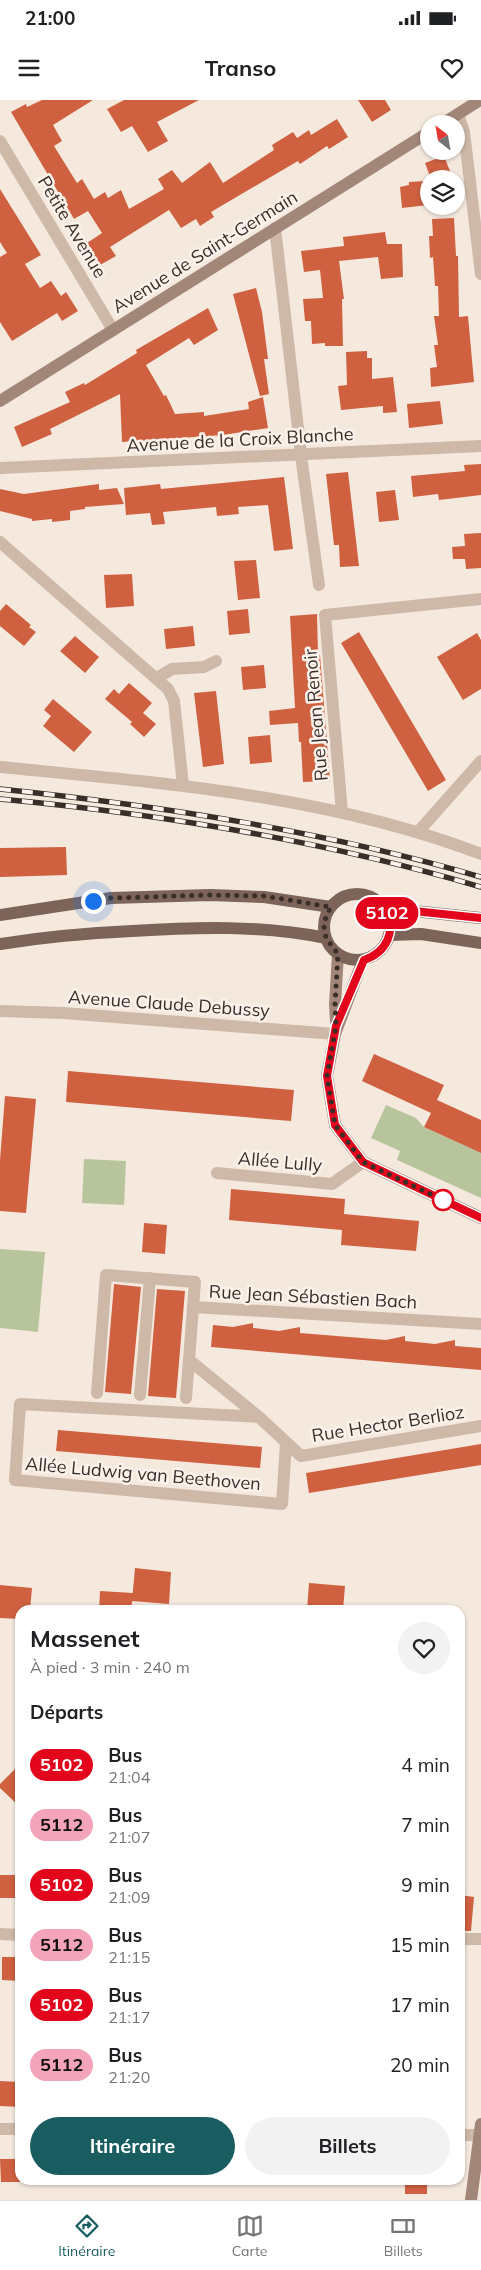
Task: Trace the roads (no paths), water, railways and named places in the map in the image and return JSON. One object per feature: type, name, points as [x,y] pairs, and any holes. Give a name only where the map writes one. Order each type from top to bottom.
[{"type":"main road","points":[[0,915],[111,898],[210,895],[264,896],[331,907]]},
{"type":"main road","points":[[348,895],[368,896],[378,901],[385,908],[389,916],[390,935],[380,951],[364,960],[346,958],[338,954],[326,938],[326,916],[331,907],[348,895]]},
{"type":"main road","points":[[385,908],[481,918]]},
{"type":"main road","points":[[0,944],[51,936],[168,928],[255,928],[292,931],[326,938]]},
{"type":"main road","points":[[390,935],[421,934],[481,943]]},
{"type":"street","points":[[480,100],[458,114],[464,132],[481,274]]},
{"type":"street","name":"Avenue de Saint-Germain","points":[[0,401],[420,138]]},
{"type":"street","name":"Petite Avenue","points":[[0,141],[113,330]]},
{"type":"street","points":[[275,228],[301,454],[319,585]]},
{"type":"street","name":"Avenue de la Croix Blanche","points":[[0,468],[481,446]]},
{"type":"street","points":[[0,542],[157,678],[168,690],[174,701],[183,784]]},
{"type":"street","name":"Rue Jean Renoir","points":[[342,812],[325,615],[481,599]]},
{"type":"street","points":[[157,678],[172,669],[204,667],[216,661]]},
{"type":"street","points":[[418,832],[481,761]]},
{"type":"street","points":[[0,767],[183,784],[342,812],[418,832],[481,854]]},
{"type":"street","points":[[336,1030],[335,1004],[338,954]]},
{"type":"street","points":[[364,960],[336,1030],[327,1076],[335,1125],[363,1162],[481,1218]]},
{"type":"street","name":"Avenue Claude Debussy","points":[[0,1011],[336,1030]]},
{"type":"street","name":"Allée Lully","points":[[217,1173],[332,1184],[363,1162]]},
{"type":"street","points":[[96,1393],[106,1275],[195,1282],[193,1307]]},
{"type":"street","points":[[140,1395],[150,1278]]},
{"type":"street","name":"Rue Jean Sébastien Bach","points":[[186,1398],[193,1307],[481,1324]]},
{"type":"street","points":[[189,1360],[259,1417],[286,1443]]},
{"type":"street","name":"Allée Ludwig van Beethoven","points":[[259,1417],[20,1404],[16,1480],[282,1504],[286,1443]]},
{"type":"street","name":"Rue Hector Berlioz","points":[[286,1443],[301,1456],[481,1426]]},
{"type":"street","points":[[0,1934],[15,1935]]},
{"type":"street","points":[[465,1939],[481,1939]]},
{"type":"street","points":[[0,2129],[15,2129]]},
{"type":"street","points":[[465,2134],[480,2130],[471,2200]]},
{"type":"railway","points":[[0,789],[121,803],[303,833],[362,846],[481,877]]},
{"type":"railway","points":[[0,799],[61,805],[242,831],[362,856],[481,887]]}]
